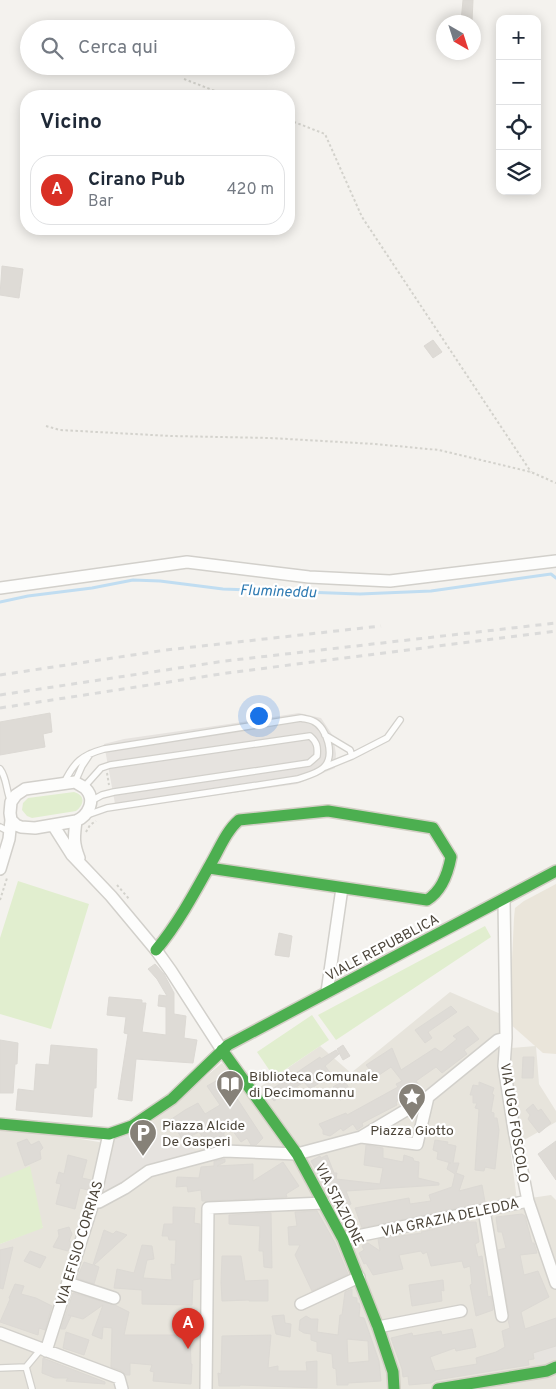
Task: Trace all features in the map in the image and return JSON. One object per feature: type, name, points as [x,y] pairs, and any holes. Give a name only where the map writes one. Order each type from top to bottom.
[{"type":"street","points":[[0,588],[187,562],[309,577],[390,581],[556,561]]},
{"type":"street","points":[[4,870],[7,826],[11,802],[16,795],[25,789],[74,784],[89,793],[91,801],[86,819],[74,837],[74,847],[83,866]]},
{"type":"street","points":[[156,950],[168,936],[232,826],[239,820],[319,811],[433,828],[451,857],[440,887],[433,897],[427,900],[209,868]]},
{"type":"street","points":[[7,826],[16,825],[35,828],[86,819]]},
{"type":"street","points":[[53,825],[66,848],[111,896],[156,950],[222,1050]]},
{"type":"street","name":"VIALE REPUBBLICA","points":[[109,1134],[132,1126],[172,1100],[228,1045],[556,871]]},
{"type":"street","points":[[327,992],[342,888]]},
{"type":"street","name":"VIA UGO FOSCOLO","points":[[504,899],[506,1038],[504,1066],[528,1201],[556,1283]]},
{"type":"street","points":[[94,1202],[99,1202],[125,1188],[149,1171],[224,1151],[297,1154],[362,1137],[428,1096],[498,1040],[506,1038]]},
{"type":"street","name":"VIA STAZIONE","points":[[222,1050],[297,1154],[324,1203],[359,1277],[378,1327],[393,1372],[394,1389]]},
{"type":"street","points":[[362,1137],[416,1144],[428,1096]]},
{"type":"street","points":[[0,1124],[109,1134]]},
{"type":"street","name":"VIA EFISIO CORRIAS","points":[[44,1350],[94,1202],[109,1134]]},
{"type":"street","name":"VIA GRAZIA DELEDDA","points":[[342,1240],[528,1201]]},
{"type":"street","points":[[206,1389],[208,1208],[324,1203]]},
{"type":"street","points":[[484,1210],[502,1316]]},
{"type":"street","points":[[301,1304],[359,1277]]},
{"type":"street","points":[[68,1282],[114,1298]]},
{"type":"street","points":[[378,1327],[461,1311]]},
{"type":"street","points":[[0,1332],[119,1378],[122,1389]]},
{"type":"street","points":[[438,1389],[547,1371],[556,1367]]},
{"type":"lane","points":[[74,784],[69,772],[81,758],[104,749],[301,718],[314,721],[325,735],[330,751],[328,761],[322,768]]},
{"type":"lane","points":[[86,819],[107,808],[298,779],[388,738],[400,720]]},
{"type":"lane","points":[[325,735],[350,750],[352,756]]},
{"type":"lane","points":[[74,784],[106,766],[310,736],[316,741],[318,748],[317,756],[309,763],[110,793],[91,801]]},
{"type":"lane","points":[[74,784],[82,766],[91,753]]},
{"type":"lane","points":[[0,769],[4,774],[7,795],[11,802]]},
{"type":"lane","points":[[0,1368],[26,1367],[44,1350]]},
{"type":"lane","points":[[26,1367],[32,1389]]},
{"type":"path","points":[[184,79],[212,90]]},
{"type":"path","points":[[295,122],[325,134],[362,217],[531,472]]},
{"type":"path","points":[[46,426],[60,430],[376,444],[439,450],[531,472],[556,483]]},
{"type":"path","points":[[106,766],[110,793]]},
{"type":"path","points":[[83,837],[90,825],[86,819]]},
{"type":"path","points":[[0,900],[4,870]]},
{"type":"path","points":[[115,883],[133,905]]},
{"type":"shaded area","points":[[299,713],[321,718],[333,736],[336,754],[335,768],[297,784],[116,809],[104,744],[124,739]]},
{"type":"shaded area","points":[[556,884],[556,1054],[543,1053],[509,1023],[515,908]]},
{"type":"shaded area","points":[[450,992],[503,1015],[499,1049],[536,1046],[539,1084],[556,1111],[556,1122],[510,1148],[517,1200],[551,1195],[556,1200],[556,1389],[0,1389],[0,1244],[43,1227],[0,1180],[0,1130],[32,1131],[99,1142],[149,1124],[222,1063],[248,1095],[320,1046],[351,1073]]},
{"type":"shaded area","name":"Piazza Alcide De Gasperi","points":[[142,1127],[196,1151],[154,1163],[102,1195],[116,1138]]},
{"type":"shaded area","points":[[556,1346],[556,1358],[536,1364],[533,1353]]},
{"type":"green space","points":[[74,792],[82,797],[81,806],[76,811],[32,818],[27,816],[22,810],[23,803],[28,798]]},
{"type":"green space","points":[[18,881],[89,904],[51,1029],[0,1014],[0,938]]},
{"type":"green space","points":[[485,926],[491,937],[336,1040],[318,1015]]},
{"type":"green space","points":[[312,1015],[329,1040],[274,1077],[257,1052]]},
{"type":"green space","points":[[30,1166],[43,1228],[0,1244],[0,1178]]},
{"type":"building","points":[[463,0],[473,0],[472,15],[462,15]]},
{"type":"building","points":[[2,266],[23,269],[19,298],[0,295]]},
{"type":"building","points":[[433,340],[442,352],[433,358],[424,346]]},
{"type":"building","points":[[50,713],[52,732],[43,734],[45,747],[0,755],[0,722]]},
{"type":"building","points":[[279,933],[292,936],[289,957],[275,955]]},
{"type":"building","points":[[155,964],[164,974],[174,993],[174,1014],[186,1016],[184,1038],[197,1040],[193,1063],[136,1059],[132,1101],[118,1099],[128,1034],[124,1033],[126,1017],[107,1015],[109,997],[142,1000],[142,1003],[146,1003],[142,1032],[166,1035],[166,1007],[158,1006],[159,995],[167,996],[157,979],[148,969]]},
{"type":"building","points":[[451,1006],[457,1012],[428,1032],[432,1038],[425,1043],[415,1030]]},
{"type":"building","points":[[468,1026],[479,1039],[464,1050],[467,1054],[442,1073],[436,1067],[416,1081],[419,1085],[396,1102],[397,1105],[362,1123],[363,1126],[357,1130],[353,1124],[343,1131],[341,1128],[330,1136],[323,1134],[319,1124],[346,1113],[347,1115],[398,1087],[396,1084],[402,1081],[391,1067],[376,1077],[366,1065],[392,1048],[401,1070],[435,1048],[441,1052],[457,1039],[453,1036]]},
{"type":"building","points":[[0,1040],[18,1043],[13,1093],[0,1093]]},
{"type":"building","points":[[51,1045],[97,1049],[96,1088],[94,1088],[92,1117],[16,1110],[18,1089],[34,1091],[36,1064],[49,1065]]},
{"type":"building","points":[[343,1045],[350,1056],[343,1060],[337,1049]]},
{"type":"building","points":[[336,1050],[339,1054],[325,1066],[332,1075],[310,1089],[304,1082],[274,1101],[266,1093],[320,1057],[321,1059]]},
{"type":"building","points":[[523,1057],[534,1057],[533,1078],[522,1078]]},
{"type":"building","name":"Biblioteca Comunale di Decimomannu","points":[[223,1077],[263,1138],[256,1145],[251,1145],[247,1138],[241,1142],[224,1119],[224,1144],[209,1147],[199,1132],[183,1140],[170,1120],[198,1103],[205,1114],[220,1105],[207,1086]]},
{"type":"building","points":[[344,1080],[352,1093],[340,1100],[333,1087]]},
{"type":"building","points":[[479,1082],[494,1088],[491,1112],[494,1113],[494,1118],[497,1118],[499,1130],[495,1169],[485,1167],[484,1171],[475,1170],[479,1109],[475,1108],[477,1103],[473,1103],[473,1095],[470,1095],[473,1085],[479,1086]]},
{"type":"building","points":[[533,1104],[538,1111],[541,1109],[551,1123],[539,1133],[528,1119],[530,1115],[526,1110]]},
{"type":"building","points":[[27,1139],[31,1145],[39,1141],[43,1148],[40,1151],[41,1159],[25,1166],[17,1143]]},
{"type":"building","points":[[435,1140],[448,1142],[447,1144],[456,1146],[453,1163],[459,1163],[456,1173],[464,1176],[459,1191],[482,1185],[485,1202],[362,1228],[355,1208],[409,1198],[410,1204],[431,1201],[429,1195],[452,1187],[455,1174],[447,1169],[449,1163],[451,1163],[437,1159],[438,1152],[433,1150]]},
{"type":"building","points":[[556,1141],[556,1180],[538,1154]]},
{"type":"building","points":[[366,1145],[383,1148],[383,1158],[403,1162],[404,1155],[413,1158],[414,1161],[419,1162],[418,1178],[439,1183],[439,1185],[346,1191],[351,1204],[338,1211],[311,1161],[320,1156],[321,1158],[327,1155],[334,1173],[337,1173],[336,1179],[380,1184],[383,1168],[364,1165]]},
{"type":"building","points":[[68,1155],[87,1160],[82,1178],[91,1180],[88,1190],[80,1188],[75,1209],[56,1204],[61,1184],[56,1183],[59,1172],[64,1174]]},
{"type":"building","points":[[225,1159],[225,1162],[217,1166],[253,1164],[253,1181],[283,1162],[299,1186],[286,1194],[287,1197],[206,1201],[202,1201],[201,1190],[188,1192],[187,1186],[176,1187],[177,1177],[199,1178],[201,1167],[214,1166],[214,1161]]},
{"type":"building","points":[[173,1207],[195,1208],[194,1223],[200,1224],[200,1279],[193,1280],[192,1305],[142,1304],[142,1290],[114,1288],[117,1269],[134,1273],[142,1245],[152,1246],[154,1259],[147,1260],[143,1278],[172,1280],[171,1264],[175,1265],[176,1240],[169,1240],[168,1236],[162,1236],[164,1224],[173,1224]]},
{"type":"building","points":[[317,1211],[335,1243],[348,1274],[312,1291],[295,1255],[300,1245],[289,1245],[288,1227],[297,1226],[295,1212]]},
{"type":"building","points":[[271,1213],[272,1268],[264,1267],[263,1251],[259,1251],[260,1226],[229,1224],[229,1215]]},
{"type":"building","points":[[522,1214],[525,1216],[532,1243],[534,1243],[537,1253],[520,1255],[524,1275],[538,1271],[549,1297],[521,1312],[525,1329],[556,1318],[556,1346],[533,1353],[534,1359],[528,1360],[529,1365],[436,1380],[431,1383],[409,1385],[408,1376],[403,1377],[391,1338],[412,1333],[413,1336],[441,1331],[442,1335],[472,1329],[476,1347],[456,1351],[455,1348],[430,1357],[435,1371],[477,1364],[476,1358],[505,1347],[502,1331],[510,1328],[498,1250],[506,1248],[502,1232],[498,1232],[496,1217]]},
{"type":"building","points":[[462,1222],[476,1222],[479,1242],[475,1244],[478,1257],[482,1256],[488,1297],[491,1296],[493,1310],[476,1316],[470,1285],[472,1284],[470,1266],[464,1268],[462,1261],[431,1266],[427,1252],[423,1254],[421,1251],[399,1255],[403,1269],[373,1275],[366,1263],[364,1264],[359,1253],[364,1250],[362,1246],[368,1243],[380,1251],[378,1239],[422,1233]]},
{"type":"building","points":[[69,1227],[72,1234],[68,1251],[53,1247],[59,1236],[58,1230]]},
{"type":"building","points":[[104,1230],[113,1234],[116,1231],[127,1235],[94,1265],[99,1267],[94,1284],[77,1278],[84,1262],[93,1265]]},
{"type":"building","points":[[13,1247],[3,1289],[0,1288],[0,1250]]},
{"type":"building","points":[[30,1251],[46,1257],[40,1268],[24,1261]]},
{"type":"building","points":[[222,1256],[241,1256],[245,1281],[268,1280],[268,1301],[222,1301]]},
{"type":"building","points":[[443,1280],[444,1291],[441,1290],[442,1301],[412,1306],[409,1285]]},
{"type":"building","points":[[15,1284],[24,1286],[21,1294],[36,1298],[52,1306],[45,1330],[39,1328],[38,1335],[0,1322]]},
{"type":"building","points":[[352,1289],[352,1297],[357,1298],[357,1303],[359,1303],[360,1307],[359,1317],[364,1318],[379,1361],[381,1381],[337,1385],[336,1369],[333,1368],[332,1354],[317,1351],[317,1342],[311,1340],[311,1334],[299,1330],[300,1320],[306,1316],[311,1319],[318,1319],[317,1332],[338,1335],[345,1292]],"holes":[[[347,1339],[368,1341],[369,1361],[348,1363]]]},
{"type":"building","points":[[73,1293],[115,1305],[129,1312],[124,1335],[190,1335],[191,1384],[153,1381],[154,1372],[150,1371],[152,1365],[130,1363],[130,1375],[126,1375],[122,1371],[111,1367],[112,1328],[103,1327],[102,1339],[92,1335],[103,1305],[83,1319],[68,1315],[71,1316],[65,1329],[61,1329]]},
{"type":"building","points":[[284,1315],[285,1323],[291,1324],[290,1337],[276,1334],[272,1316]]},
{"type":"building","points":[[66,1332],[89,1340],[84,1355],[63,1348]]},
{"type":"building","points":[[271,1335],[268,1368],[278,1366],[278,1371],[307,1371],[306,1362],[317,1361],[317,1388],[219,1386],[218,1373],[221,1374],[222,1336]]},
{"type":"building","points":[[43,1358],[105,1382],[105,1384],[66,1381],[68,1378],[55,1378],[42,1373]]},
{"type":"waterway","name":"Flumineddu","points":[[0,602],[133,580],[160,581],[223,589],[360,594],[431,591],[551,574],[556,578]]},
{"type":"railway","points":[[0,695],[225,661],[556,623]]},
{"type":"railway","points":[[0,675],[166,650],[381,626]]},
{"type":"railway","points":[[0,708],[227,673],[556,631]]},
{"type":"traffic: fast","points":[[156,950],[185,909],[226,835],[239,820],[328,811],[433,828],[451,857],[444,881],[437,892],[427,900],[209,868]]},
{"type":"traffic: fast","points":[[0,1124],[109,1134],[132,1126],[172,1099],[228,1045],[556,871]]},
{"type":"traffic: fast","points":[[222,1050],[297,1154],[343,1239],[378,1327],[393,1372],[394,1389]]},
{"type":"traffic: fast","points":[[438,1389],[547,1371],[556,1367]]},
{"type":"place","name":"Biblioteca Comunale di Decimomannu","points":[[230,1108]]},
{"type":"place","name":"Piazza Giotto","points":[[412,1121]]},
{"type":"place","name":"Piazza Alcide De Gasperi","points":[[143,1157]]},
{"type":"place","name":"Cirano Pub","points":[[188,1349]]}]
